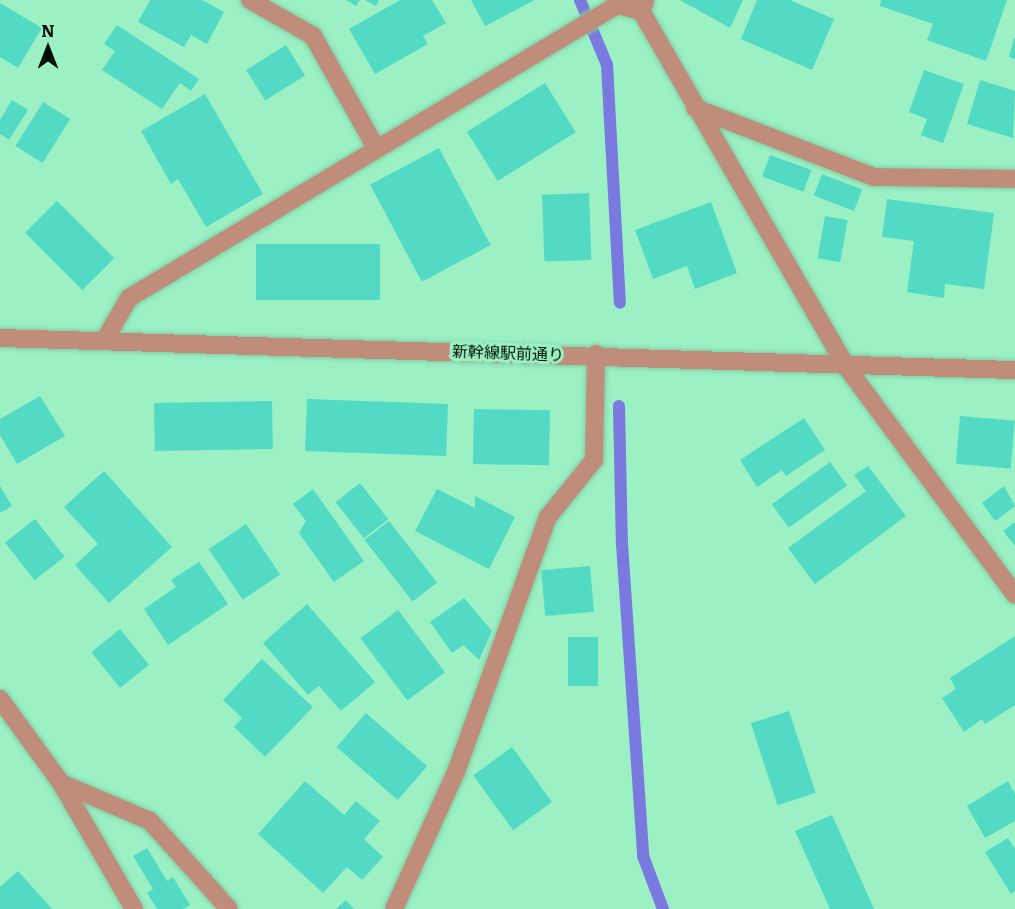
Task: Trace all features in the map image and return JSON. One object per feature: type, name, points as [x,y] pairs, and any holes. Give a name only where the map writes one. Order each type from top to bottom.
[{"type":"street","points":[[250,0],[314,36],[375,146]]},
{"type":"street","points":[[104,341],[129,298],[375,146],[613,5],[644,5],[695,108],[846,365],[1015,595]]},
{"type":"street","points":[[695,108],[874,177],[1015,179]]},
{"type":"street","name":"新幹線駅前通り","points":[[0,338],[596,354],[1015,370]]},
{"type":"street","points":[[394,909],[456,772],[548,517],[594,460],[596,354]]},
{"type":"street","points":[[0,699],[61,783],[134,909]]},
{"type":"street","points":[[61,783],[150,821],[229,909]]},
{"type":"building","points":[[150,0],[202,0],[224,12],[207,44],[191,35],[184,47],[138,22]]},
{"type":"building","points":[[346,0],[360,0],[356,6]]},
{"type":"building","points":[[365,0],[379,0],[376,6]]},
{"type":"building","points":[[400,0],[432,0],[446,23],[423,36],[428,44],[375,74],[349,29]]},
{"type":"building","points":[[471,0],[535,0],[485,26]]},
{"type":"building","points":[[680,0],[743,0],[730,28]]},
{"type":"building","points":[[757,0],[790,0],[834,19],[812,70],[741,39]]},
{"type":"building","points":[[881,0],[1007,0],[986,61],[927,40],[933,24],[880,6]]},
{"type":"building","points":[[0,3],[42,28],[18,68],[0,57]]},
{"type":"building","points":[[117,25],[199,79],[191,91],[180,83],[162,109],[102,70],[115,51],[104,44]]},
{"type":"building","points":[[1015,38],[1015,59],[1009,57]]},
{"type":"building","points":[[286,45],[305,76],[265,100],[246,70]]},
{"type":"building","points":[[924,70],[964,84],[943,143],[921,135],[927,119],[909,112]]},
{"type":"building","points":[[980,80],[1015,91],[1013,138],[967,124]]},
{"type":"building","points":[[545,83],[576,132],[498,181],[467,132]]},
{"type":"building","points":[[205,94],[263,194],[206,227],[178,179],[171,184],[141,131]]},
{"type":"building","points":[[12,100],[28,110],[9,140],[0,134],[0,120]]},
{"type":"building","points":[[43,102],[70,119],[43,163],[15,146]]},
{"type":"building","points":[[439,148],[491,245],[422,282],[370,185]]},
{"type":"building","points":[[770,155],[811,170],[803,192],[762,177]]},
{"type":"building","points":[[822,174],[862,189],[854,211],[814,195]]},
{"type":"building","points":[[589,193],[591,260],[544,262],[542,195]]},
{"type":"building","points":[[887,199],[994,213],[984,289],[945,284],[944,298],[907,292],[914,241],[882,237]]},
{"type":"building","points":[[57,201],[114,258],[82,290],[25,233]]},
{"type":"building","points":[[711,202],[737,273],[695,289],[687,266],[653,279],[635,230]]},
{"type":"building","points":[[825,216],[848,220],[840,262],[818,258]]},
{"type":"building","points":[[256,244],[380,244],[380,300],[256,300]]},
{"type":"building","points":[[40,396],[65,436],[17,464],[0,435],[0,419]]},
{"type":"building","points":[[307,399],[448,404],[446,456],[305,451]]},
{"type":"building","points":[[272,401],[273,449],[155,451],[154,403]]},
{"type":"building","points":[[474,409],[550,410],[549,465],[473,464]]},
{"type":"building","points":[[960,416],[1015,421],[1011,469],[956,464]]},
{"type":"building","points":[[804,418],[825,450],[786,476],[782,470],[757,487],[740,460]]},
{"type":"building","points":[[830,462],[847,485],[789,528],[772,504]]},
{"type":"building","points":[[868,466],[906,516],[815,584],[788,548],[866,491],[854,475]]},
{"type":"building","points":[[104,471],[172,547],[109,603],[75,565],[98,544],[64,507]]},
{"type":"building","points":[[360,483],[388,519],[364,538],[336,502]]},
{"type":"building","points":[[0,486],[12,506],[0,513]]},
{"type":"building","points":[[1004,486],[1015,506],[995,521],[982,503]]},
{"type":"building","points":[[313,489],[364,561],[334,582],[299,533],[306,521],[293,504]]},
{"type":"building","points":[[437,489],[475,508],[475,496],[515,517],[489,569],[415,531]]},
{"type":"building","points":[[35,519],[65,557],[35,580],[5,542]]},
{"type":"building","points":[[389,521],[437,582],[413,602],[365,540]]},
{"type":"building","points":[[1015,522],[1015,546],[1003,531]]},
{"type":"building","points":[[246,524],[280,575],[243,600],[209,549]]},
{"type":"building","points":[[199,562],[228,604],[168,645],[144,609],[176,587],[171,580]]},
{"type":"building","points":[[590,566],[594,612],[545,616],[541,570]]},
{"type":"building","points":[[464,598],[492,631],[479,660],[463,645],[452,653],[430,622]]},
{"type":"building","points":[[307,604],[375,682],[341,711],[319,686],[308,695],[263,643]]},
{"type":"building","points":[[398,610],[445,672],[407,701],[360,638]]},
{"type":"building","points":[[120,629],[149,665],[120,688],[91,652]]},
{"type":"building","points":[[1015,636],[1015,705],[985,724],[982,719],[964,732],[942,698],[956,689],[950,678]]},
{"type":"building","points":[[568,637],[598,637],[598,686],[568,686]]},
{"type":"building","points":[[262,659],[313,707],[265,757],[234,727],[242,718],[223,700]]},
{"type":"building","points":[[789,711],[816,793],[778,805],[751,723]]},
{"type":"building","points":[[366,713],[427,766],[398,800],[336,747]]},
{"type":"building","points":[[512,747],[552,802],[513,830],[473,775]]},
{"type":"building","points":[[305,781],[344,815],[356,801],[380,821],[364,839],[383,857],[362,880],[347,867],[323,893],[258,834]]},
{"type":"building","points":[[1008,781],[1015,794],[1015,821],[985,838],[967,806]]},
{"type":"building","points":[[832,815],[874,909],[830,909],[795,831]]},
{"type":"building","points":[[1008,838],[1015,849],[1015,891],[1011,894],[985,852]]},
{"type":"building","points":[[147,848],[167,881],[173,877],[190,905],[183,909],[157,909],[147,893],[153,889],[133,856]]},
{"type":"building","points":[[18,871],[52,909],[0,909],[0,887]]},
{"type":"building","points":[[346,900],[354,909],[336,909]]},
{"type":"waterway","points":[[580,0],[607,65],[620,303]]},
{"type":"waterway","points":[[619,406],[622,544],[643,856],[663,909]]}]
